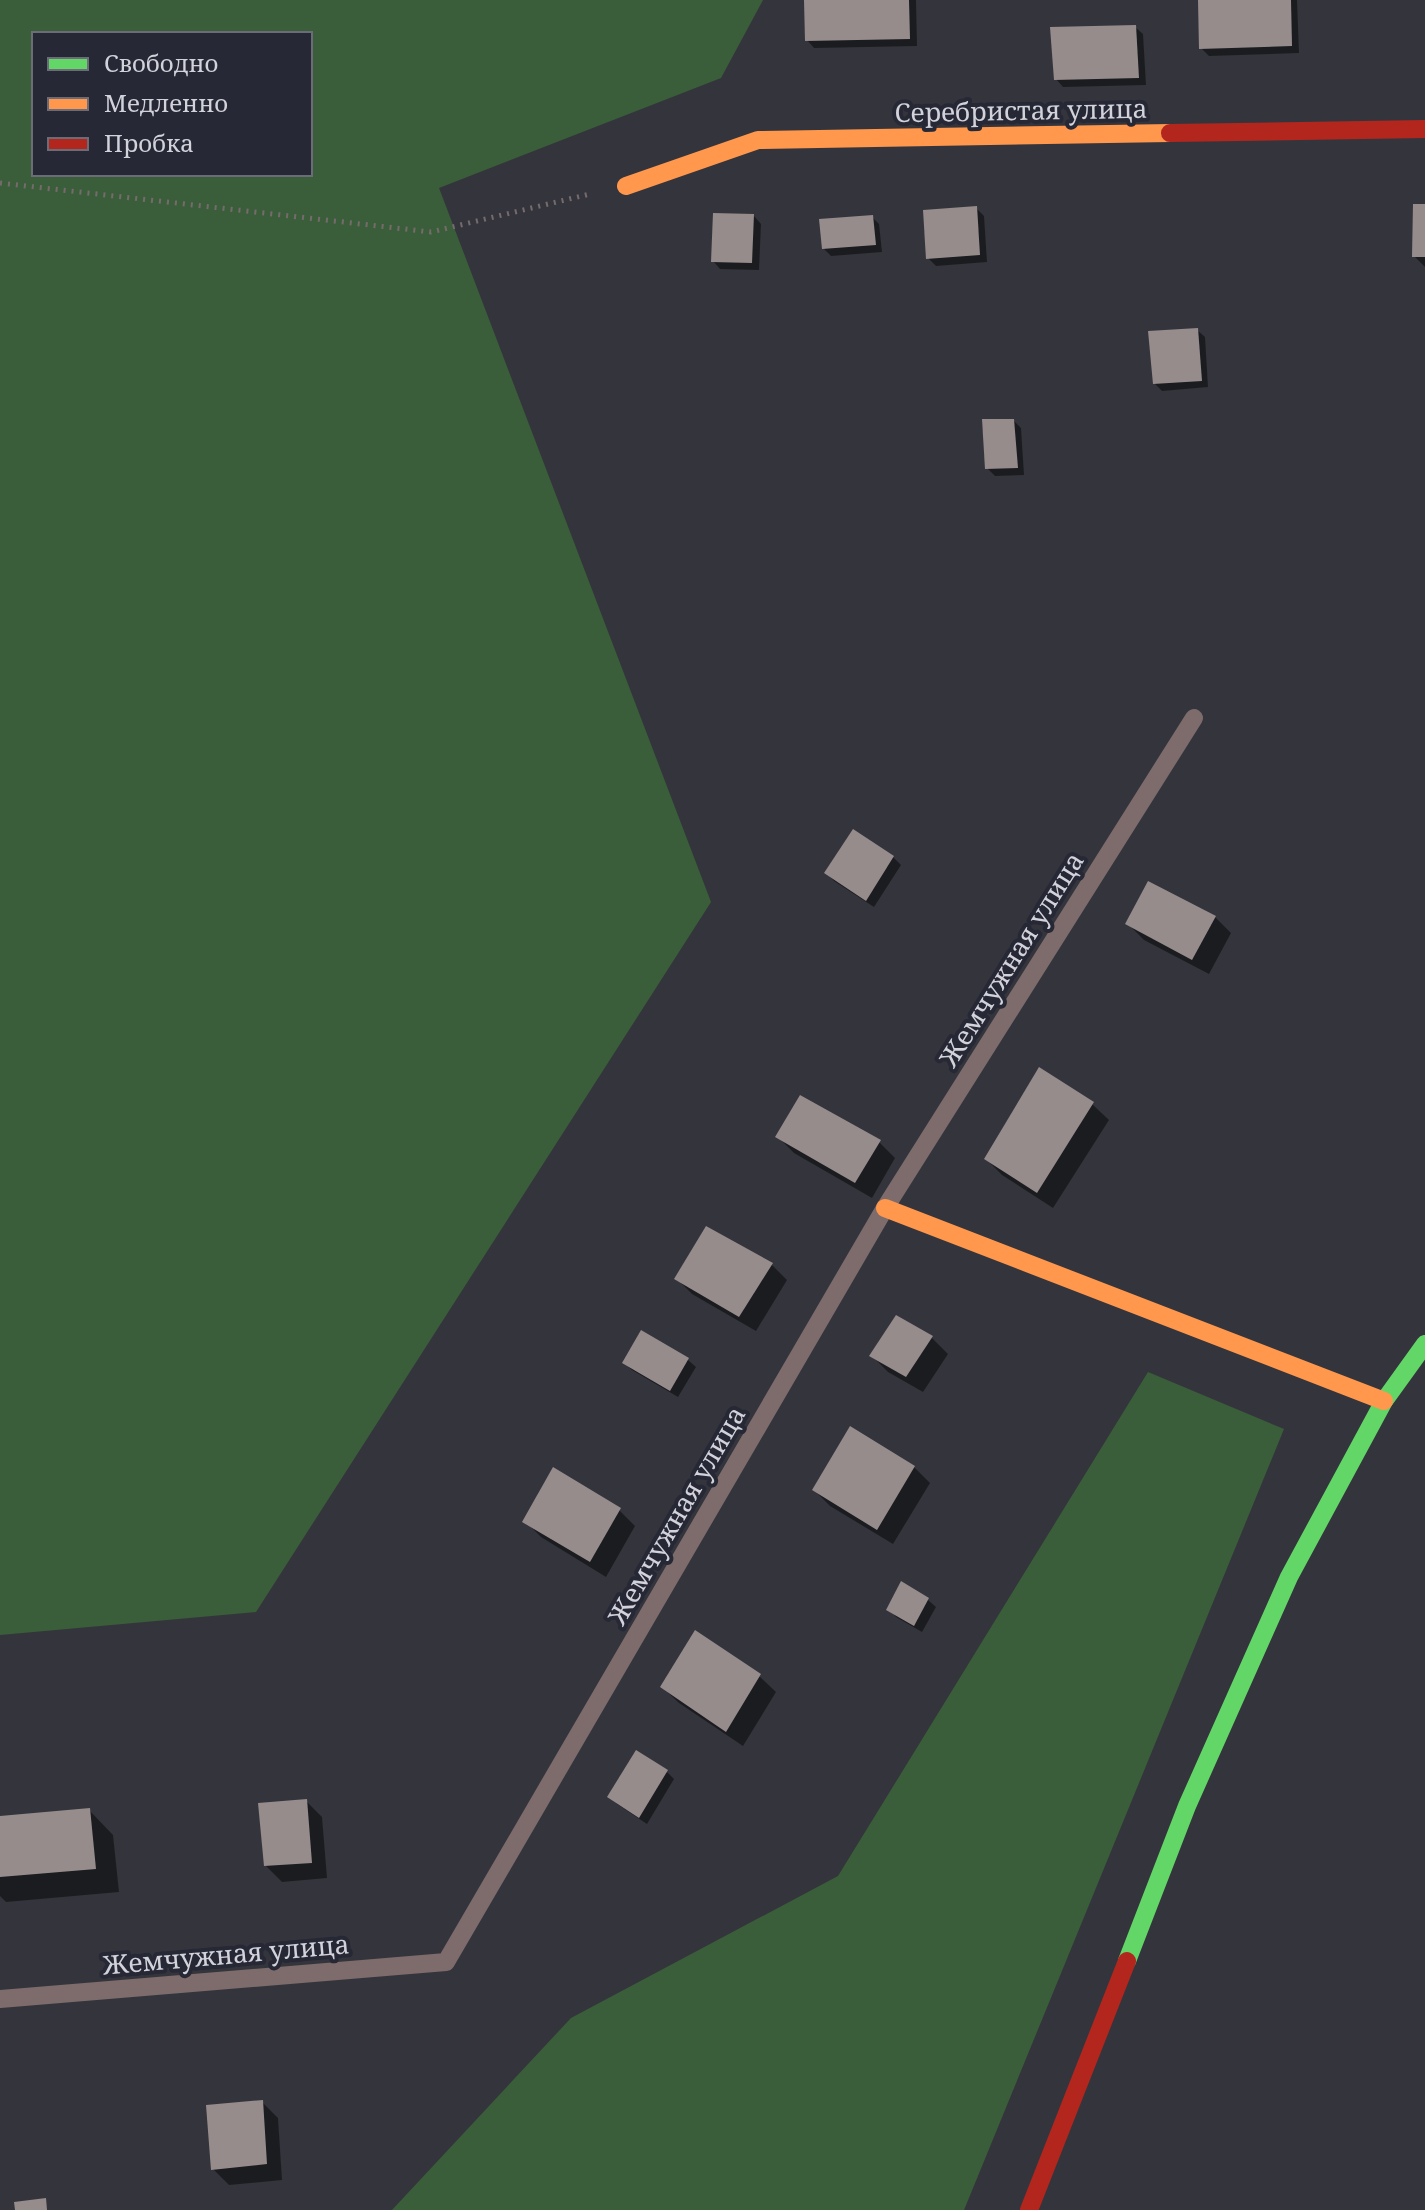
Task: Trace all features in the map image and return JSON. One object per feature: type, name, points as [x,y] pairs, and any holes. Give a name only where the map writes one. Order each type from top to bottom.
[{"type":"street","name":"Серебристая улица","points":[[626,186],[758,140],[1425,129]]},
{"type":"street","points":[[885,1208],[1384,1401]]},
{"type":"street","points":[[1029,2210],[1187,1806],[1289,1577],[1384,1401],[1425,1344]]},
{"type":"lane","name":"Жемчужная улица","points":[[0,1999],[446,1962],[885,1208],[1194,718]]},
{"type":"path","points":[[0,183],[431,232],[626,186]]},
{"type":"green space","points":[[0,0],[763,0],[721,78],[439,188],[711,902],[256,1612],[0,1635]]},
{"type":"green space","points":[[1148,1372],[1284,1429],[964,2210],[392,2210],[571,2018],[838,1876]]},
{"type":"building","points":[[804,0],[909,0],[910,39],[805,41]]},
{"type":"building","points":[[1198,0],[1291,0],[1292,46],[1199,49]]},
{"type":"building","points":[[1136,25],[1139,78],[1054,80],[1050,27]]},
{"type":"building","points":[[1413,204],[1425,204],[1425,257],[1412,257]]},
{"type":"building","points":[[977,206],[980,255],[926,259],[923,210]]},
{"type":"building","points":[[713,213],[754,214],[752,263],[711,262]]},
{"type":"building","points":[[873,215],[876,245],[822,249],[819,219]]},
{"type":"building","points":[[1198,328],[1202,381],[1153,384],[1148,331]]},
{"type":"building","points":[[982,419],[1014,419],[1018,468],[985,469]]},
{"type":"building","points":[[853,829],[894,856],[866,901],[824,873]]},
{"type":"building","points":[[1148,881],[1216,916],[1192,960],[1125,924]]},
{"type":"building","points":[[1039,1067],[1094,1102],[1037,1193],[984,1159]]},
{"type":"building","points":[[800,1095],[881,1140],[855,1183],[775,1137]]},
{"type":"building","points":[[706,1226],[773,1263],[739,1317],[674,1279]]},
{"type":"building","points":[[896,1315],[933,1336],[906,1377],[869,1356]]},
{"type":"building","points":[[641,1330],[689,1358],[670,1391],[622,1363]]},
{"type":"building","points":[[850,1426],[915,1466],[877,1530],[812,1490]]},
{"type":"building","points":[[553,1467],[621,1508],[590,1562],[522,1522]]},
{"type":"building","points":[[901,1581],[929,1598],[914,1626],[886,1610]]},
{"type":"building","points":[[695,1630],[761,1674],[726,1732],[660,1687]]},
{"type":"building","points":[[636,1750],[668,1770],[639,1818],[607,1797]]},
{"type":"building","points":[[307,1799],[312,1863],[264,1866],[258,1803]]},
{"type":"building","points":[[90,1808],[96,1869],[0,1877],[0,1816]]},
{"type":"building","points":[[263,2100],[267,2164],[211,2170],[206,2105]]},
{"type":"building","points":[[46,2198],[47,2210],[15,2210],[14,2202]]},
{"type":"traffic: fast","points":[[1127,1961],[1187,1806],[1289,1577],[1384,1401],[1425,1344]]},
{"type":"traffic: slow","points":[[626,186],[758,140],[1170,133]]},
{"type":"traffic: slow","points":[[885,1208],[1384,1401]]},
{"type":"traffic: jam","points":[[1170,133],[1425,129]]},
{"type":"traffic: jam","points":[[1029,2210],[1127,1961]]}]
